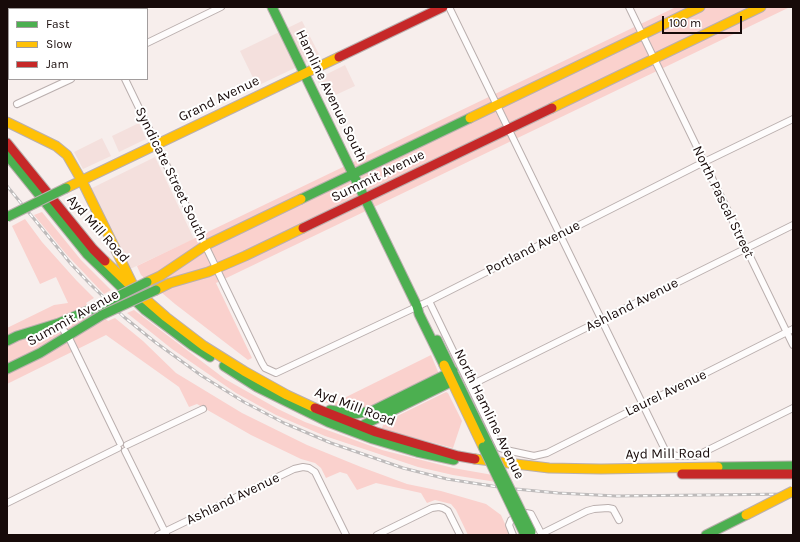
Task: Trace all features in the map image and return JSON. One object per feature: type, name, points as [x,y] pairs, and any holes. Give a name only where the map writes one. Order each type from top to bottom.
[{"type":"main road","name":"Hamline Avenue South","points":[[272,7],[353,175]]},
{"type":"main road","name":"Grand Avenue","points":[[7,217],[443,7]]},
{"type":"main road","name":"Summit Avenue","points":[[7,341],[94,308],[148,282],[160,276],[206,245],[700,7]]},
{"type":"main road","name":"Summit Avenue","points":[[7,369],[40,353],[102,315],[170,283],[217,268],[761,7]]},
{"type":"main road","points":[[7,122],[56,146],[71,161],[80,182],[135,290]]},
{"type":"main road","points":[[7,128],[54,151],[63,158],[80,182]]},
{"type":"main road","name":"Ayd Mill Road","points":[[7,143],[93,249],[135,290],[166,317],[204,346],[244,371],[287,395],[355,428],[373,439],[450,460],[537,472],[584,475],[793,474]]},
{"type":"main road","name":"Ayd Mill Road","points":[[7,155],[87,254],[145,310],[193,346],[257,387],[328,422],[458,456],[549,468],[600,469],[793,466]]},
{"type":"main road","name":"North Hamline Avenue","points":[[353,175],[418,306],[423,312],[485,446],[534,534]]},
{"type":"main road","points":[[355,428],[452,377]]},
{"type":"main road","points":[[287,395],[337,412],[363,413],[386,405],[452,377]]},
{"type":"main road","points":[[355,428],[364,417],[386,405]]},
{"type":"main road","points":[[706,535],[793,491]]},
{"type":"street","points":[[148,43],[221,7]]},
{"type":"street","points":[[449,7],[666,452],[677,456],[696,456],[793,408]]},
{"type":"street","name":"North Pascal Street","points":[[629,7],[745,247],[790,331],[793,345]]},
{"type":"street","points":[[17,104],[69,80]]},
{"type":"street","name":"Syndicate Street South","points":[[125,80],[262,363],[265,368],[271,372]]},
{"type":"street","name":"Portland Avenue","points":[[271,372],[276,373],[284,370],[429,301],[704,162],[793,120]]},
{"type":"street","name":"Ashland Avenue","points":[[471,385],[745,247],[793,225]]},
{"type":"street","name":"North Hamline Avenue","points":[[429,301],[471,385],[500,448],[513,452],[540,456]]},
{"type":"street","points":[[59,322],[119,446]]},
{"type":"street","name":"Laurel Avenue","points":[[540,456],[790,331]]},
{"type":"street","points":[[126,448],[202,409]]},
{"type":"street","points":[[7,503],[119,446],[124,442],[166,533]]},
{"type":"street","name":"Ashland Avenue","points":[[158,535],[166,533],[294,469],[302,467],[309,468],[315,472],[346,535]]},
{"type":"street","points":[[376,535],[432,508],[439,507],[448,511],[460,535]]},
{"type":"street","points":[[513,535],[509,525],[511,520],[526,513],[531,514],[534,534],[594,509],[613,509],[619,520]]},
{"type":"shaded area","points":[[676,7],[790,7],[216,283],[252,358],[248,360],[175,304],[141,275],[137,266]]},
{"type":"shaded area","points":[[302,21],[320,56],[257,86],[240,51]]},
{"type":"shaded area","points":[[345,65],[355,86],[327,99],[317,79]]},
{"type":"shaded area","points":[[139,123],[146,139],[119,152],[112,136]]},
{"type":"shaded area","points":[[102,138],[111,156],[83,169],[74,152]]},
{"type":"shaded area","points":[[155,157],[194,239],[128,270],[90,189]]},
{"type":"shaded area","points":[[42,212],[81,260],[111,290],[104,294],[67,255],[34,215]]},
{"type":"shaded area","points":[[25,219],[42,242],[94,298],[86,303],[101,322],[106,319],[108,321],[115,318],[143,341],[176,373],[242,413],[307,445],[407,484],[441,491],[486,504],[501,515],[510,535],[468,535],[456,510],[451,504],[435,500],[427,503],[421,493],[376,483],[357,490],[347,474],[340,472],[326,478],[321,468],[315,463],[301,459],[251,435],[197,404],[189,407],[179,387],[106,335],[7,384],[7,328],[54,305],[68,303],[56,277],[40,284],[12,226]]},
{"type":"shaded area","points":[[134,310],[225,379],[278,409],[305,422],[382,450],[453,468],[493,475],[496,482],[453,475],[418,467],[325,436],[276,415],[236,393],[172,349],[127,313]]},
{"type":"shaded area","points":[[431,355],[439,374],[368,408],[351,411],[324,402],[332,398],[336,402]]},
{"type":"shaded area","points":[[446,392],[448,393],[462,421],[453,448],[381,429],[385,422]]},
{"type":"railway","points":[[7,186],[71,264],[124,317],[155,342],[202,376],[244,402],[284,423],[331,443],[403,468],[447,479],[505,488],[616,496],[793,494]]},
{"type":"traffic: fast","points":[[272,7],[417,306],[419,314],[444,365]]},
{"type":"traffic: fast","points":[[301,199],[470,118]]},
{"type":"traffic: fast","points":[[7,155],[87,254],[145,310],[210,357]]},
{"type":"traffic: fast","points":[[7,217],[66,188]]},
{"type":"traffic: fast","points":[[94,308],[147,282]]},
{"type":"traffic: fast","points":[[102,315],[156,290]]},
{"type":"traffic: fast","points":[[7,341],[17,336],[59,323],[94,308]]},
{"type":"traffic: fast","points":[[7,369],[40,353],[102,315]]},
{"type":"traffic: fast","points":[[437,340],[488,444]]},
{"type":"traffic: fast","points":[[224,366],[257,387],[328,422],[373,439],[417,452],[454,460]]},
{"type":"traffic: fast","points":[[330,410],[354,414],[372,411],[453,371]]},
{"type":"traffic: fast","points":[[357,428],[455,380]]},
{"type":"traffic: fast","points":[[488,444],[531,532]]},
{"type":"traffic: fast","points":[[483,447],[525,535]]},
{"type":"traffic: fast","points":[[718,467],[793,466]]},
{"type":"traffic: fast","points":[[706,535],[746,515]]},
{"type":"traffic: slow","points":[[470,118],[700,7]]},
{"type":"traffic: slow","points":[[552,108],[761,7]]},
{"type":"traffic: slow","points":[[66,188],[339,57]]},
{"type":"traffic: slow","points":[[7,122],[56,146],[67,155],[82,181],[132,283]]},
{"type":"traffic: slow","points":[[147,282],[160,276],[206,245],[301,199]]},
{"type":"traffic: slow","points":[[156,290],[170,283],[208,272],[303,228]]},
{"type":"traffic: slow","points":[[105,261],[166,317],[204,346],[244,371],[287,395],[315,408]]},
{"type":"traffic: slow","points":[[444,365],[483,447]]},
{"type":"traffic: slow","points":[[475,459],[549,468],[601,469],[718,467]]},
{"type":"traffic: slow","points":[[746,515],[793,491]]},
{"type":"traffic: jam","points":[[339,57],[443,7]]},
{"type":"traffic: jam","points":[[303,228],[552,108]]},
{"type":"traffic: jam","points":[[7,143],[93,249],[105,261]]},
{"type":"traffic: jam","points":[[315,408],[376,432],[458,456],[475,459]]},
{"type":"traffic: jam","points":[[682,474],[793,474]]}]
